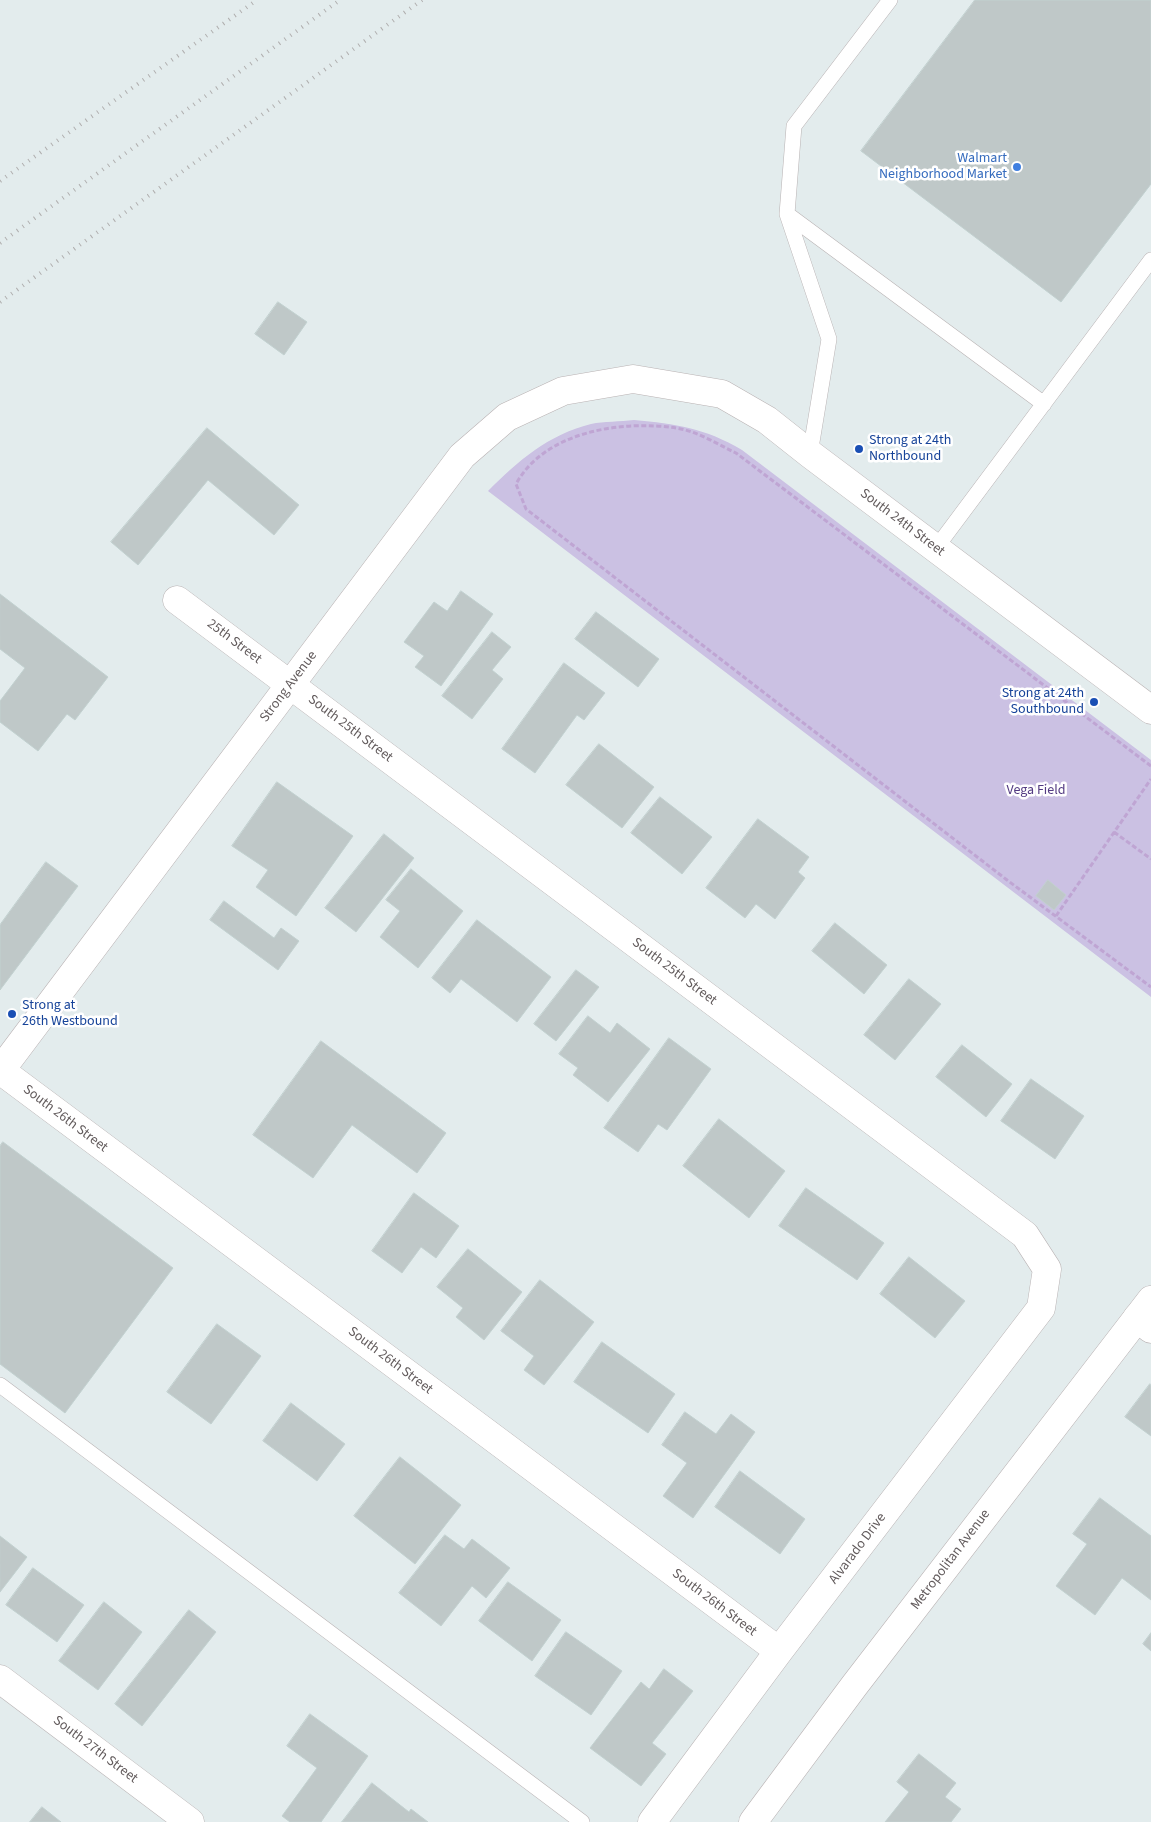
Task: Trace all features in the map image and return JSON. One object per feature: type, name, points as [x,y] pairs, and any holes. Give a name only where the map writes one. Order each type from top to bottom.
[{"type":"street","name":"South 24th Street","points":[[633,379],[722,394],[766,420],[1151,710]]},
{"type":"street","name":"Strong Avenue","points":[[0,1070],[462,456],[506,416],[563,391],[633,379]]},
{"type":"street","name":"25th Street","points":[[177,600],[291,685]]},
{"type":"street","name":"South 25th Street","points":[[291,685],[1025,1235],[1047,1269]]},
{"type":"street","name":"South 26th Street","points":[[0,1070],[779,1651]]},
{"type":"street","name":"Alvarado Drive","points":[[652,1822],[779,1651],[1041,1308],[1047,1269]]},
{"type":"street","name":"Metropolitan Avenue","points":[[753,1822],[1146,1316]]},
{"type":"street","name":"South 27th Street","points":[[0,1679],[190,1822]]},
{"type":"lane","points":[[810,454],[829,339],[787,214],[794,126],[890,0]]},
{"type":"lane","points":[[787,214],[1044,404]]},
{"type":"lane","points":[[936,548],[1151,260]]},
{"type":"lane","points":[[0,1385],[582,1822]]},
{"type":"path","points":[[1151,766],[736,453],[703,437],[678,428],[630,426],[586,432],[552,447],[523,471],[516,484],[526,509],[716,657],[1151,987]]},
{"type":"path","points":[[1056,916],[1151,779]]},
{"type":"path","points":[[1114,832],[1151,859]]},
{"type":"green space","name":"Vega Field","points":[[634,420],[690,428],[742,450],[1151,760],[1151,997],[488,491],[523,459],[561,435],[591,424]]},
{"type":"building","name":"Walmart Neighborhood Market","points":[[975,0],[1151,0],[1151,184],[1061,302],[861,151]]},
{"type":"building","points":[[278,302],[307,322],[284,355],[255,334]]},
{"type":"building","points":[[207,428],[299,505],[274,535],[208,480],[138,565],[111,542]]},
{"type":"building","points":[[461,591],[493,614],[441,686],[415,667],[424,656],[404,642],[434,602],[447,611]]},
{"type":"building","points":[[0,594],[108,677],[75,720],[67,714],[38,751],[0,722],[0,701],[25,668],[0,649]]},
{"type":"building","points":[[596,612],[659,659],[638,687],[575,639]]},
{"type":"building","points":[[492,632],[511,647],[492,670],[503,679],[472,719],[442,696]]},
{"type":"building","points":[[564,663],[605,693],[584,720],[577,715],[535,773],[502,749]]},
{"type":"building","points":[[599,744],[654,787],[622,828],[566,785]]},
{"type":"building","points":[[277,782],[353,836],[296,916],[256,887],[268,870],[232,846]]},
{"type":"building","points":[[660,797],[712,837],[682,874],[631,833]]},
{"type":"building","points":[[758,819],[809,857],[798,872],[805,878],[775,919],[756,904],[745,918],[706,888]]},
{"type":"building","points":[[384,834],[414,858],[356,932],[325,908]]},
{"type":"building","points":[[46,862],[78,886],[0,990],[0,925]]},
{"type":"building","points":[[411,869],[463,911],[418,968],[380,937],[400,911],[386,900]]},
{"type":"building","points":[[1048,880],[1066,895],[1054,910],[1036,896]]},
{"type":"building","points":[[224,901],[274,938],[281,928],[299,941],[278,970],[210,920]]},
{"type":"building","points":[[477,920],[551,977],[517,1022],[461,979],[450,993],[432,978]]},
{"type":"building","points":[[835,923],[887,965],[864,994],[812,951]]},
{"type":"building","points":[[576,970],[599,987],[556,1041],[534,1024]]},
{"type":"building","points":[[909,979],[941,1004],[895,1060],[864,1035]]},
{"type":"building","points":[[588,1016],[610,1033],[617,1023],[650,1049],[608,1102],[573,1075],[578,1068],[559,1054]]},
{"type":"building","points":[[669,1038],[711,1069],[667,1130],[658,1124],[638,1152],[604,1128]]},
{"type":"building","points":[[321,1041],[446,1133],[417,1173],[352,1125],[313,1178],[253,1135]]},
{"type":"building","points":[[962,1045],[1012,1084],[986,1117],[936,1077]]},
{"type":"building","points":[[1031,1079],[1084,1116],[1055,1159],[1001,1121]]},
{"type":"building","points":[[719,1119],[785,1171],[749,1218],[683,1166]]},
{"type":"building","points":[[3,1142],[173,1268],[65,1413],[0,1364],[0,1146]]},
{"type":"building","points":[[806,1188],[884,1243],[857,1280],[779,1226]]},
{"type":"building","points":[[414,1193],[459,1226],[436,1258],[421,1247],[402,1273],[372,1251]]},
{"type":"building","points":[[468,1249],[522,1292],[484,1340],[456,1317],[463,1308],[437,1287]]},
{"type":"building","points":[[909,1257],[965,1301],[935,1338],[880,1294]]},
{"type":"building","points":[[540,1280],[594,1322],[544,1385],[524,1370],[534,1356],[501,1331]]},
{"type":"building","points":[[217,1324],[261,1356],[211,1424],[167,1392]]},
{"type":"building","points":[[602,1342],[675,1394],[648,1433],[574,1382]]},
{"type":"building","points":[[1150,1384],[1151,1386],[1151,1436],[1125,1417]]},
{"type":"building","points":[[291,1403],[345,1444],[317,1481],[263,1441]]},
{"type":"building","points":[[685,1412],[716,1434],[731,1414],[755,1432],[693,1518],[663,1496],[687,1463],[662,1445]]},
{"type":"building","points":[[400,1457],[461,1505],[415,1564],[354,1516]]},
{"type":"building","points":[[740,1471],[805,1519],[780,1554],[715,1507]]},
{"type":"building","points":[[1100,1498],[1151,1536],[1151,1600],[1122,1578],[1095,1615],[1056,1586],[1087,1544],[1073,1534]]},
{"type":"building","points":[[445,1535],[464,1549],[472,1539],[510,1568],[486,1598],[472,1586],[441,1626],[399,1593]]},
{"type":"building","points":[[0,1536],[27,1557],[0,1592]]},
{"type":"building","points":[[33,1568],[84,1605],[57,1642],[6,1605]]},
{"type":"building","points":[[508,1582],[561,1620],[532,1661],[479,1621]]},
{"type":"building","points":[[104,1602],[142,1632],[98,1690],[59,1661]]},
{"type":"building","points":[[189,1610],[216,1632],[142,1726],[115,1704]]},
{"type":"building","points":[[566,1632],[622,1671],[591,1715],[535,1676]]},
{"type":"building","points":[[1151,1633],[1151,1651],[1143,1644]]},
{"type":"building","points":[[664,1669],[693,1691],[652,1743],[666,1754],[641,1786],[590,1748],[641,1682],[649,1689]]},
{"type":"building","points":[[310,1714],[368,1756],[321,1822],[290,1822],[282,1816],[317,1768],[287,1746]]},
{"type":"building","points":[[919,1754],[956,1783],[945,1797],[961,1809],[951,1822],[885,1822],[909,1792],[897,1782]]},
{"type":"building","points":[[372,1783],[409,1812],[411,1809],[428,1822],[342,1822]]},
{"type":"building","points":[[42,1807],[61,1822],[30,1822]]},
{"type":"railway","points":[[0,181],[257,0]]},
{"type":"railway","points":[[0,243],[340,0]]},
{"type":"railway","points":[[0,302],[422,0]]},
{"type":"place","name":"Walmart Neighborhood Market","points":[[1017,167]]},
{"type":"place","name":"Strong at 24th Northbound","points":[[859,449]]},
{"type":"place","name":"Strong at 24th Southbound","points":[[1094,702]]},
{"type":"place","name":"Strong at 26th Westbound","points":[[12,1014]]}]
